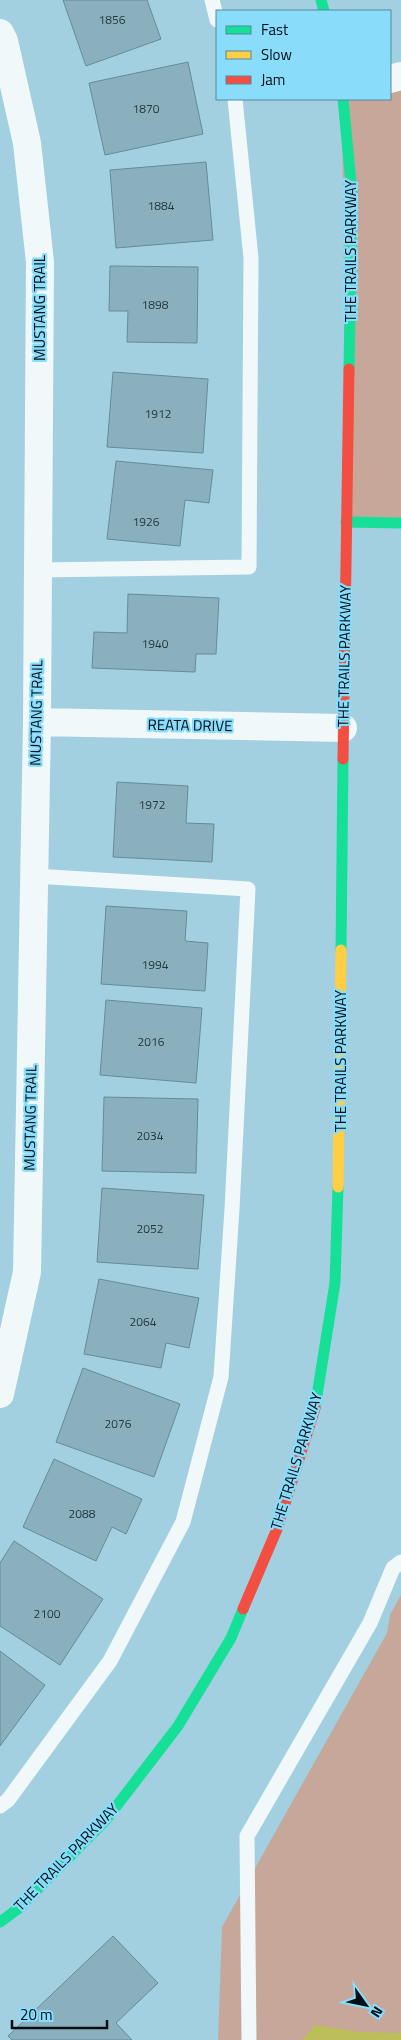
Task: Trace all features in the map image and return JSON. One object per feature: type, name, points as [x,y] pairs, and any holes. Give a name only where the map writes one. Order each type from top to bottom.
[{"type":"street","name":"MUSTANG TRAIL","points":[[0,33],[4,41],[27,143],[40,262],[37,722],[27,1272],[0,1394]]},
{"type":"street","name":"THE TRAILS PARKWAY","points":[[0,1922],[19,1908],[105,1821],[178,1726],[231,1638],[277,1529],[316,1404],[335,1283],[340,1162],[343,728],[352,192],[343,100]]},
{"type":"street","points":[[346,522],[401,523]]},
{"type":"street","name":"REATA DRIVE","points":[[37,722],[343,728]]},
{"type":"lane","points":[[212,0],[216,16]]},
{"type":"lane","points":[[38,570],[249,567],[251,258],[236,100]]},
{"type":"lane","points":[[0,1806],[8,1800],[110,1661],[183,1522],[221,1377],[232,1208],[248,889],[34,876]]},
{"type":"lane","points":[[248,2040],[247,1836],[370,1623],[393,1568],[401,1562]]},
{"type":"shaded area","points":[[401,69],[401,523],[346,522],[342,100],[391,100],[391,73]]},
{"type":"shaded area","points":[[401,1595],[401,2040],[218,2040],[222,1927],[387,1633],[390,1615]]},
{"type":"shaded area","points":[[315,2025],[361,2032],[401,2033],[401,2040],[302,2040]]},
{"type":"building","points":[[63,0],[147,0],[161,39],[86,66]]},
{"type":"building","points":[[188,62],[203,134],[105,155],[89,83]]},
{"type":"building","points":[[206,162],[213,240],[116,248],[110,170]]},
{"type":"building","points":[[110,266],[198,267],[197,343],[127,342],[128,311],[109,311]]},
{"type":"building","points":[[113,372],[208,379],[203,453],[107,447]]},
{"type":"building","points":[[116,461],[213,470],[209,503],[185,500],[180,546],[107,539]]},
{"type":"building","points":[[128,594],[219,598],[216,654],[196,654],[195,672],[92,668],[94,632],[127,633]]},
{"type":"building","points":[[117,782],[188,786],[186,823],[214,824],[212,862],[113,857]]},
{"type":"building","points":[[106,906],[187,911],[185,941],[208,943],[205,991],[101,984]]},
{"type":"building","points":[[106,1000],[202,1008],[196,1083],[100,1075]]},
{"type":"building","points":[[104,1097],[198,1099],[196,1173],[102,1171]]},
{"type":"building","points":[[102,1188],[204,1195],[198,1269],[97,1262]]},
{"type":"building","points":[[99,1279],[199,1298],[189,1348],[166,1343],[161,1368],[84,1354]]},
{"type":"building","points":[[83,1368],[180,1404],[154,1477],[56,1442]]},
{"type":"building","points":[[54,1459],[142,1499],[126,1534],[112,1527],[96,1561],[23,1527]]},
{"type":"building","points":[[14,1541],[103,1599],[60,1665],[0,1626],[0,1563]]},
{"type":"building","points":[[0,1651],[45,1685],[0,1746]]},
{"type":"building","points":[[113,1936],[158,1983],[116,2023],[132,2040],[12,2040],[8,2036]]},
{"type":"traffic: fast","points":[[321,0],[324,10]]},
{"type":"traffic: fast","points":[[343,100],[352,193],[349,369]]},
{"type":"traffic: fast","points":[[346,522],[401,523]]},
{"type":"traffic: fast","points":[[341,950],[343,759]]},
{"type":"traffic: fast","points":[[315,1408],[335,1283],[338,1187]]},
{"type":"traffic: fast","points":[[0,1922],[19,1908],[105,1821],[178,1726],[231,1638],[243,1609]]},
{"type":"traffic: slow","points":[[338,1187],[341,950]]},
{"type":"traffic: jam","points":[[343,759],[349,369]]},
{"type":"traffic: jam","points":[[243,1609],[277,1529],[315,1408]]}]
